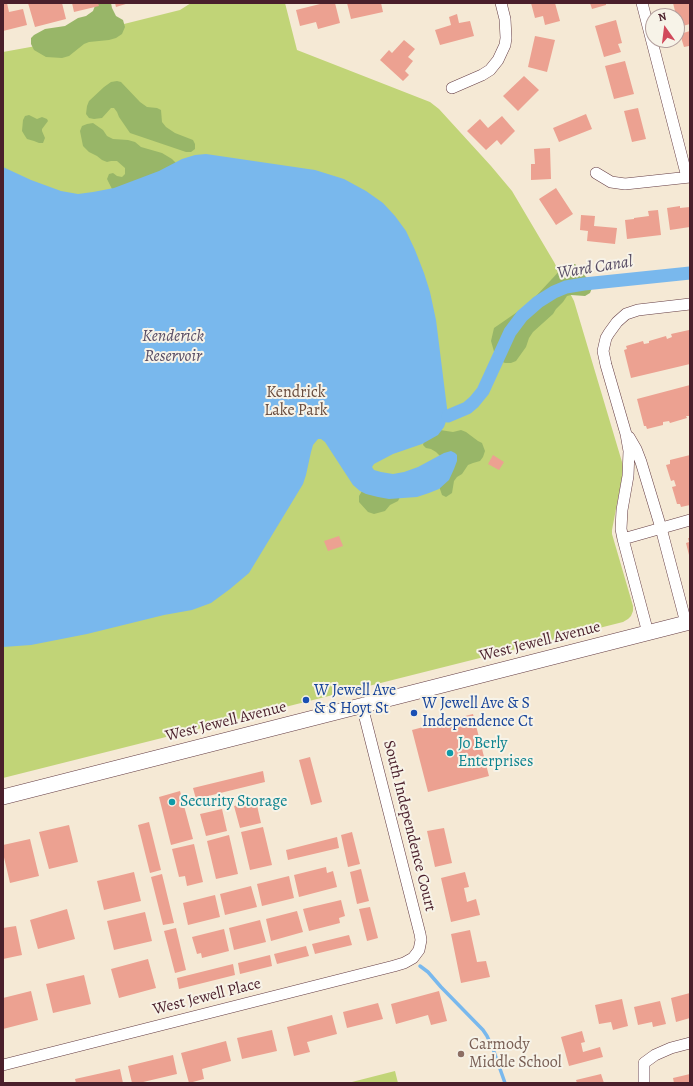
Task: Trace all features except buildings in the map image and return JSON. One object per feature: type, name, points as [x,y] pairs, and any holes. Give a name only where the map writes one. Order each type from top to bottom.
[{"type":"main road","name":"West Jewell Avenue","points":[[3,797],[688,622]]},
{"type":"street","points":[[452,88],[482,75],[490,70],[498,60],[505,45],[506,38],[505,19],[501,3]]},
{"type":"street","points":[[596,173],[611,182],[625,184],[689,177],[642,3]]},
{"type":"street","points":[[648,633],[621,529],[629,463],[626,434],[604,357],[604,351],[606,338],[617,322],[626,314],[690,304]]},
{"type":"street","points":[[626,434],[632,441],[638,453],[688,622]]},
{"type":"street","points":[[623,539],[690,520]]},
{"type":"street","name":"South Independence Court","points":[[362,706],[420,934],[421,945],[417,954]]},
{"type":"street","name":"West Jewell Place","points":[[3,1065],[394,966],[409,961],[417,954]]},
{"type":"street","points":[[644,1083],[644,1063],[655,1055],[671,1048],[690,1043]]},
{"type":"green space","points":[[96,3],[111,3],[116,16],[123,20],[125,27],[122,34],[109,40],[84,44],[69,56],[62,58],[46,57],[34,50],[31,44],[31,38],[34,35],[45,29],[65,26],[78,18],[86,16],[93,11]]},
{"type":"green space","name":"Kendrick Lake Park","points":[[191,3],[285,3],[297,50],[430,102],[439,109],[512,191],[554,262],[574,301],[622,462],[623,472],[612,534],[633,606],[633,611],[631,616],[623,622],[3,778],[3,52],[36,46],[180,10]]},
{"type":"green space","points":[[111,82],[121,82],[140,102],[147,107],[161,110],[162,122],[166,127],[175,133],[193,140],[195,149],[191,152],[186,152],[130,133],[114,108],[111,108],[102,118],[89,118],[86,114],[89,101]]},
{"type":"green space","points":[[29,115],[37,119],[42,117],[48,121],[42,129],[45,138],[43,143],[27,139],[22,131],[23,120],[25,116]]},
{"type":"green space","points":[[93,123],[103,130],[107,136],[113,139],[135,142],[141,147],[162,153],[178,165],[113,191],[107,179],[109,174],[113,173],[122,177],[125,174],[125,168],[117,161],[107,162],[102,160],[89,152],[83,146],[80,131],[82,126]]},
{"type":"green space","points":[[575,264],[590,281],[592,288],[590,293],[585,296],[567,296],[553,314],[533,332],[526,347],[516,361],[505,363],[500,361],[495,355],[491,341],[494,328],[523,308],[564,266]]},
{"type":"green space","points":[[440,430],[453,432],[461,430],[466,432],[482,443],[485,451],[480,461],[468,465],[462,474],[457,477],[454,481],[452,493],[446,497],[442,495],[439,486],[440,456],[423,445],[424,441]]},
{"type":"green space","points":[[362,491],[400,497],[398,501],[390,505],[385,511],[374,514],[368,512],[359,502],[359,496]]},
{"type":"green space","points":[[395,1071],[398,1083],[348,1083]]},
{"type":"water","name":"Kenderick Reservoir","points":[[206,154],[315,170],[344,179],[366,191],[383,203],[395,216],[406,231],[415,250],[430,292],[436,320],[448,416],[444,427],[438,435],[422,444],[393,454],[374,464],[372,467],[374,470],[393,474],[404,472],[451,451],[457,455],[457,461],[454,469],[449,480],[439,489],[429,493],[417,497],[389,499],[378,497],[366,494],[353,485],[325,442],[318,439],[313,445],[303,484],[249,573],[211,603],[192,610],[164,615],[87,634],[31,645],[3,647],[3,167],[31,180],[61,191],[78,194],[114,188],[159,171],[182,159],[195,155]]},
{"type":"waterway","name":"Ward Canal","points":[[448,416],[467,408],[474,402],[483,391],[510,332],[522,316],[538,302],[554,292],[566,287],[584,284],[690,273]]},
{"type":"waterway","points":[[420,966],[428,972],[483,1030],[493,1049],[505,1083]]},
{"type":"place","name":"W Jewell Ave & S Hoyt St","points":[[306,700]]},
{"type":"place","name":"W Jewell Ave & S Independence Ct","points":[[414,713]]},
{"type":"place","name":"Jo Berly Enterprises","points":[[450,753]]},
{"type":"place","name":"Security Storage","points":[[172,802]]},
{"type":"place","name":"Carmody Middle School","points":[[461,1054]]}]
